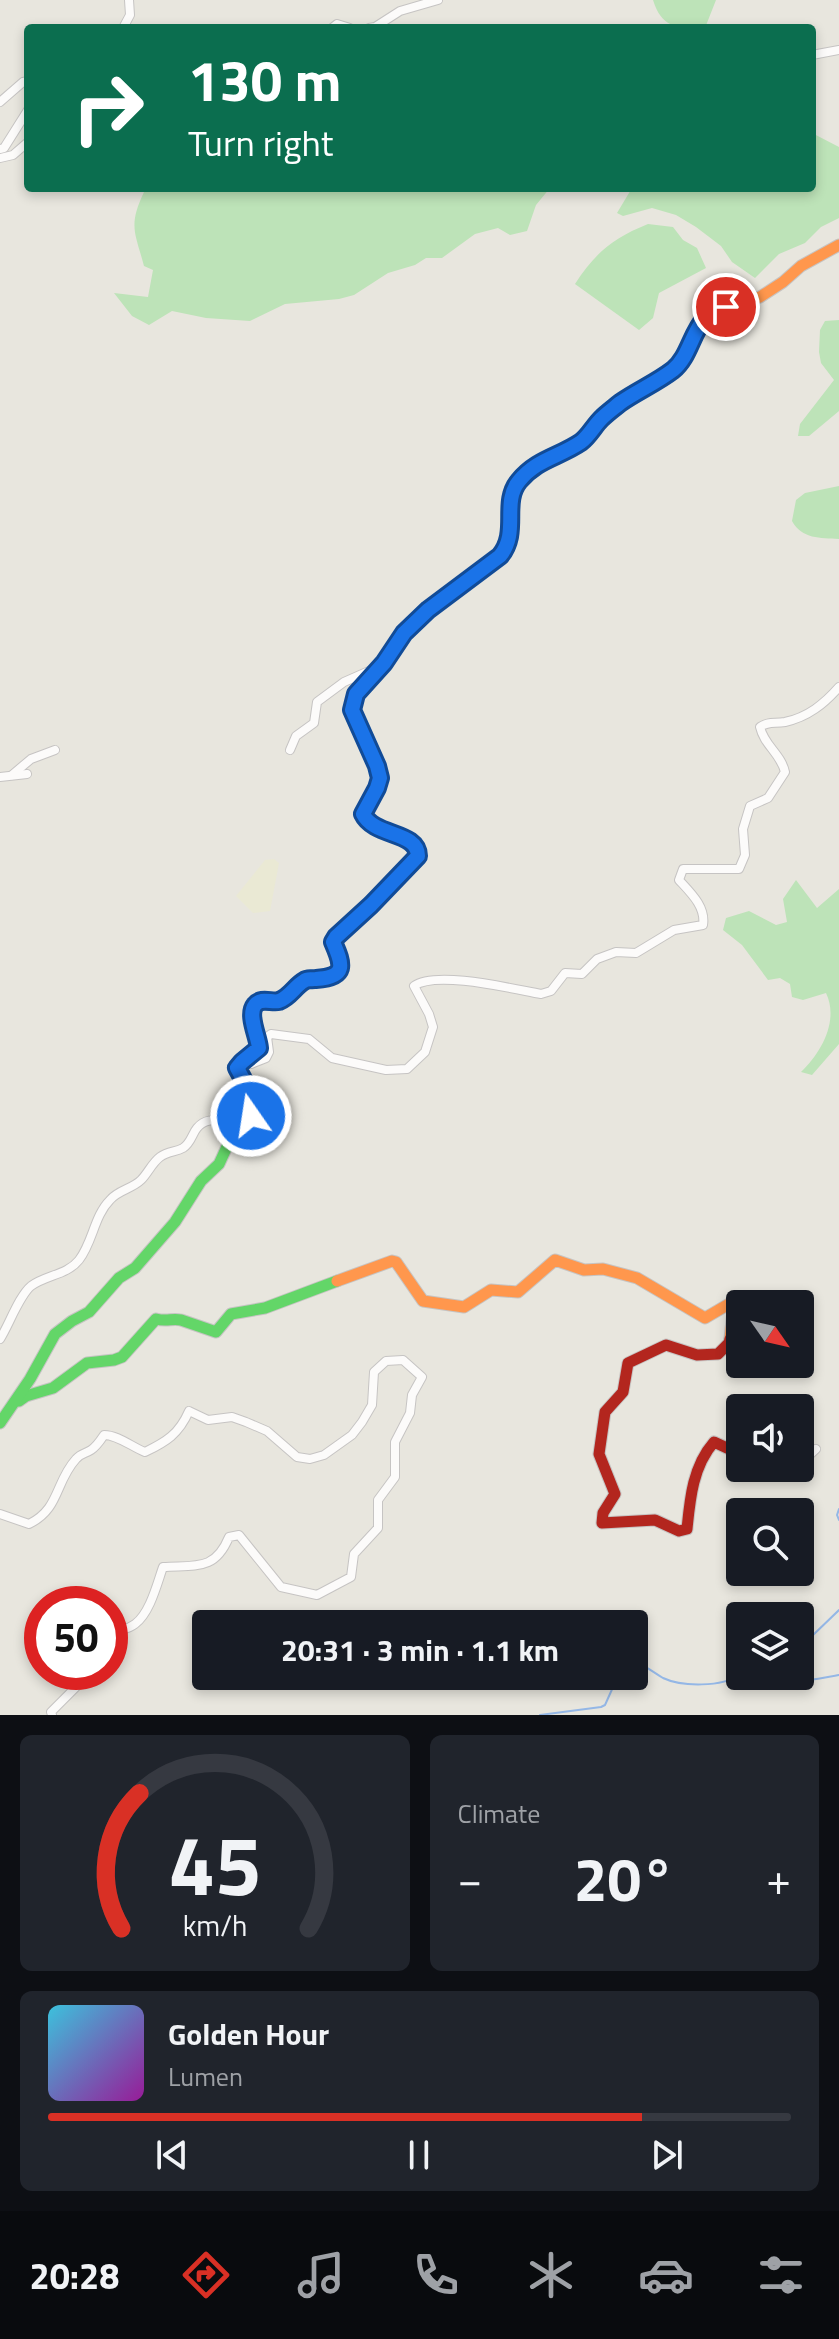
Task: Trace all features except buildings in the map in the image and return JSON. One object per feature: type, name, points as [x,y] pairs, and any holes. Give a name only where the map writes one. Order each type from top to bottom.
[{"type":"main road","points":[[0,1423],[55,1334],[89,1312],[119,1278],[135,1268],[175,1222],[201,1181],[219,1164],[231,1138],[251,1116],[250,1092],[237,1068],[259,1048],[253,1024],[255,1005],[261,1001],[277,1002],[283,999],[305,979],[334,976],[342,964],[333,942],[336,937],[418,856],[414,844],[377,828],[363,814],[380,778],[352,710],[356,694],[384,663],[404,633],[428,610],[500,556],[507,547],[511,534],[513,490],[534,465],[583,440],[622,401],[673,370],[681,362],[703,320],[711,313],[760,297],[801,266],[839,245]]},
{"type":"main road","points":[[16,1401],[28,1394],[54,1388],[86,1363],[120,1359],[145,1335],[156,1319],[166,1322],[181,1320],[216,1332],[231,1314],[265,1308],[392,1261],[396,1262],[423,1301],[464,1307],[491,1290],[518,1292],[555,1260],[584,1270],[603,1269],[637,1278],[705,1318],[734,1301],[729,1343],[718,1354],[697,1355],[666,1345],[628,1363],[623,1392],[605,1412],[599,1454],[615,1494],[603,1513],[602,1523],[655,1520],[679,1531],[687,1529],[692,1488],[706,1448],[714,1442],[726,1448]]},
{"type":"street","points":[[125,24],[130,15],[129,0]]},
{"type":"street","points":[[380,24],[400,11],[438,0]]},
{"type":"street","points":[[816,54],[839,50]]},
{"type":"street","points":[[0,102],[24,82]]},
{"type":"street","points":[[0,149],[4,148],[24,116]]},
{"type":"street","points":[[0,158],[13,155],[24,145]]},
{"type":"street","points":[[290,750],[296,736],[314,723],[317,702],[344,682],[379,667]]},
{"type":"street","points":[[817,709],[839,687]]},
{"type":"street","points":[[240,1065],[266,1058],[269,1052],[267,1037],[271,1034],[309,1039],[332,1058],[386,1070],[407,1069],[425,1052],[433,1027],[414,986],[422,981],[450,980],[541,994],[551,991],[565,973],[582,974],[597,959],[616,952],[636,953],[674,930],[703,925],[704,917],[697,901],[679,880],[683,869],[739,869],[745,855],[743,829],[750,806],[768,798],[785,772],[783,762],[763,739],[760,727],[768,722],[784,722],[839,696]]},
{"type":"street","points":[[12,775],[31,759],[55,750]]},
{"type":"street","points":[[0,777],[27,774]]},
{"type":"street","points":[[0,1339],[26,1291],[33,1284],[77,1263],[110,1199],[142,1179],[159,1158],[183,1148],[201,1124],[212,1120],[231,1123],[238,1120],[245,1106],[245,1083]]},
{"type":"street","points":[[0,1514],[29,1524],[42,1518],[51,1508],[74,1461],[104,1435],[113,1435],[145,1452],[176,1434],[189,1411],[208,1420],[232,1417],[246,1422],[267,1431],[297,1457],[310,1459],[324,1455],[352,1435],[362,1422],[372,1405],[374,1372],[386,1361],[403,1360],[422,1377],[412,1395],[410,1413],[395,1442],[395,1477],[378,1500],[378,1528],[354,1554],[351,1577],[317,1595],[281,1587],[239,1535],[229,1537],[223,1551],[209,1563],[163,1567],[149,1605],[137,1623],[128,1628]]},
{"type":"street","points":[[52,1715],[51,1712],[73,1690]]},
{"type":"shaded area","points":[[274,859],[279,863],[270,911],[253,913],[236,896],[265,860]]},
{"type":"green space","points":[[653,0],[716,0],[707,24],[670,24],[657,10]]},
{"type":"green space","points":[[816,135],[839,147],[839,218],[821,227],[805,243],[779,254],[755,278],[732,262],[721,246],[676,215],[652,208],[623,216],[617,213],[630,192],[816,192]]},
{"type":"green space","points":[[144,192],[547,192],[536,205],[527,231],[510,235],[498,228],[475,234],[442,258],[426,258],[415,265],[388,273],[354,295],[285,304],[250,321],[206,318],[172,311],[149,325],[132,316],[114,293],[148,297],[153,270],[144,266],[136,237],[136,213]]},
{"type":"green space","points":[[648,224],[673,227],[683,240],[697,248],[706,268],[659,293],[653,318],[639,330],[575,284],[606,248]]},
{"type":"green space","points":[[839,320],[839,411],[809,436],[798,436],[800,424],[834,380],[821,363],[820,330],[825,321]]},
{"type":"green space","points":[[839,486],[839,539],[812,536],[796,527],[792,521],[796,500],[805,493]]},
{"type":"green space","points":[[796,880],[817,908],[839,889],[839,1044],[812,1075],[801,1072],[816,1055],[826,1035],[831,1014],[826,993],[803,1000],[792,997],[790,984],[780,978],[768,980],[742,945],[723,930],[726,918],[749,911],[776,925],[787,922],[783,899]]},
{"type":"waterway","points":[[839,1509],[839,1520]]},
{"type":"waterway","points":[[814,1634],[839,1610]]},
{"type":"waterway","points":[[648,1669],[663,1678],[681,1683],[713,1684],[726,1681]]},
{"type":"waterway","points":[[814,1679],[839,1675]]},
{"type":"waterway","points":[[540,1715],[601,1707],[612,1690]]},
{"type":"traffic: fast","points":[[388,657],[426,614],[500,556],[509,539],[510,499],[525,474],[581,441],[617,405],[668,373]]},
{"type":"traffic: fast","points":[[0,1423],[55,1334],[89,1312],[119,1278],[135,1268],[175,1222],[201,1181],[219,1164],[231,1138],[251,1116],[250,1092],[237,1068],[259,1048],[253,1018],[255,1005],[283,999],[305,980],[330,977]]},
{"type":"traffic: fast","points":[[19,1401],[53,1388],[87,1363],[122,1357],[156,1319],[181,1320],[216,1332],[231,1314],[265,1308],[337,1281]]},
{"type":"traffic: slow","points":[[668,373],[681,362],[703,320],[711,313],[760,297],[801,266],[839,245]]},
{"type":"traffic: slow","points":[[330,977],[339,966],[333,942],[336,937],[418,856],[409,842],[377,826],[363,814],[380,778],[352,710],[356,694],[388,657]]},
{"type":"traffic: slow","points":[[337,1281],[392,1261],[396,1262],[423,1301],[464,1307],[491,1290],[518,1292],[555,1260],[584,1270],[603,1269],[637,1278],[705,1318],[726,1306]]},
{"type":"traffic: jam","points":[[726,1346],[718,1354],[697,1355],[666,1345],[628,1363],[623,1392],[605,1412],[599,1454],[615,1494],[603,1513],[602,1523],[655,1520],[679,1531],[687,1529],[694,1483],[701,1461],[714,1442],[726,1448]]},
{"type":"route","points":[[251,1116],[250,1092],[237,1068],[259,1048],[253,1024],[255,1005],[261,1001],[277,1002],[283,999],[305,979],[334,976],[342,964],[333,942],[336,937],[418,856],[414,844],[377,828],[363,814],[380,778],[352,710],[356,694],[384,663],[404,633],[428,610],[500,556],[507,547],[511,534],[513,490],[534,465],[583,440],[622,401],[673,370],[681,362],[703,320],[726,307]]}]
